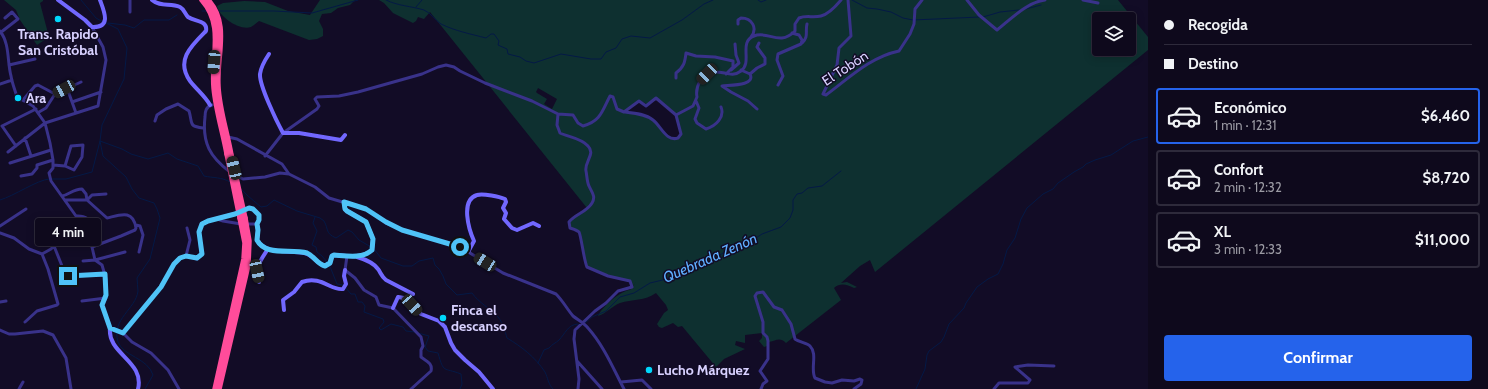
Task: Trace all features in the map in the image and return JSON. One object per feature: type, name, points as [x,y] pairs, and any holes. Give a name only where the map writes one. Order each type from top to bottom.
[{"type":"highway","points":[[202,0],[209,4],[217,15],[213,72],[217,105],[243,221],[249,241],[248,265],[219,389]]},
{"type":"highway","points":[[217,25],[221,37],[218,86],[228,137],[229,155]]},
{"type":"highway","points":[[215,389],[244,259],[243,221]]},
{"type":"street","points":[[8,152],[45,123],[98,106],[106,56],[94,27],[58,0]]},
{"type":"street","points":[[94,27],[104,23],[106,15],[100,0]]},
{"type":"street","points":[[130,0],[130,12]]},
{"type":"street","points":[[152,0],[161,5],[179,7],[191,19],[205,24],[207,28],[206,31],[198,37],[187,53],[184,66],[190,80],[206,98],[210,105]]},
{"type":"street","points":[[750,38],[756,35],[779,39],[786,38],[794,31],[796,21],[799,18],[804,16],[823,15],[836,7],[841,0]]},
{"type":"street","name":"El Tobón","points":[[848,0],[851,36],[839,48],[837,65],[823,94],[826,95],[842,81],[864,67],[890,53],[898,51],[910,34],[914,24],[915,9],[922,0]]},
{"type":"street","points":[[967,0],[979,15],[998,30],[1028,6],[1036,1],[1045,0]]},
{"type":"street","points":[[1083,0],[1098,3]]},
{"type":"street","points":[[9,8],[18,19],[0,32],[5,37],[7,44],[9,66],[17,97],[29,102],[38,111],[45,123],[53,160],[53,168],[49,173],[51,182],[81,224],[92,247],[96,260],[102,265],[105,274],[106,288],[106,298],[102,305],[107,323],[111,329],[123,332],[132,342],[151,354],[168,370],[179,389]]},
{"type":"street","points":[[5,18],[12,12]]},
{"type":"street","points":[[721,107],[722,113],[718,122],[706,129],[695,119],[698,108],[696,92],[699,83],[707,74],[714,71],[733,74],[746,66],[746,45],[754,30],[754,25],[745,18],[738,20],[738,24]]},
{"type":"street","points":[[778,85],[783,76],[777,60],[778,54],[801,44],[806,39],[808,24]]},
{"type":"street","points":[[792,33],[802,37],[801,44]]},
{"type":"street","points":[[750,74],[765,64],[765,58],[758,47],[759,43]]},
{"type":"street","points":[[726,74],[739,63],[736,55],[735,44]]},
{"type":"street","points":[[676,78],[676,73],[682,69],[685,63],[686,53],[696,56],[715,57],[733,61],[733,67],[726,74]]},
{"type":"street","points":[[269,54],[263,64],[259,76],[277,122],[283,133]]},
{"type":"street","points":[[9,66],[35,59]]},
{"type":"street","points":[[265,156],[283,133],[317,109],[319,106],[315,99],[316,97],[339,96],[358,92],[422,74],[446,65],[454,67],[486,83],[532,101],[554,113],[573,115],[580,125],[583,126],[596,121],[599,118],[610,96],[612,95],[620,111],[652,119],[667,136],[675,139],[681,134],[676,115],[656,98],[646,106],[641,101],[637,102],[625,112]]},
{"type":"street","points":[[741,70],[750,74]]},
{"type":"street","points":[[750,74],[752,77],[751,80],[746,83],[722,86],[748,101],[757,109]]},
{"type":"street","points":[[0,84],[12,80]]},
{"type":"street","points":[[16,146],[2,126],[46,108],[56,94],[81,82]]},
{"type":"street","points":[[23,100],[31,90],[38,85],[56,94]]},
{"type":"street","points":[[67,88],[76,113]]},
{"type":"street","points":[[72,102],[101,92]]},
{"type":"street","points":[[676,115],[682,110],[693,106],[697,99]]},
{"type":"street","points":[[155,121],[157,115],[178,104],[187,108],[189,111],[191,124],[194,127],[204,128]]},
{"type":"street","points":[[210,105],[217,105]]},
{"type":"street","points":[[210,105],[205,111],[204,139],[207,146],[220,163],[235,175],[243,179],[265,177],[280,173],[289,174],[315,187],[329,198],[366,209],[402,230],[460,247],[504,273],[556,294],[574,316],[597,339],[613,364],[624,389]]},
{"type":"street","points":[[558,114],[557,125],[560,132],[585,144],[590,150],[591,155],[586,170],[588,186],[593,193],[594,199],[590,206],[569,222],[570,228],[579,232],[581,236],[582,251],[587,267],[608,276],[630,281],[632,284],[632,287],[618,291],[576,330],[574,334],[579,379],[578,389]]},
{"type":"street","points":[[283,133],[299,133],[341,140],[345,135]]},
{"type":"street","points":[[228,137],[237,140],[282,164],[289,174]]},
{"type":"street","points":[[25,138],[31,156]]},
{"type":"street","points":[[53,165],[65,166],[73,170],[75,169],[82,157],[83,145],[71,146],[65,166]]},
{"type":"street","points":[[10,163],[51,150]]},
{"type":"street","points":[[21,176],[32,174],[37,168],[37,165],[53,160]]},
{"type":"street","points":[[62,196],[65,196],[73,190],[82,189],[86,194],[87,200],[107,218],[123,214],[130,216],[136,224],[140,226],[143,235],[139,252]]},
{"type":"street","points":[[65,200],[87,200],[95,194],[106,194]]},
{"type":"street","points":[[468,252],[474,241],[469,232],[467,212],[470,200],[477,195],[482,194],[506,199],[503,208],[506,213],[504,219],[514,230],[533,223],[539,226]]},
{"type":"street","points":[[123,332],[161,287],[174,264],[180,258],[186,256],[197,258],[202,254],[200,228],[204,222],[249,208],[253,209],[259,215],[257,224],[257,240],[261,245],[268,249],[308,254],[319,264],[325,266],[330,263],[332,256],[334,255],[356,256],[369,253],[372,250],[373,239],[366,222],[347,211],[345,209],[344,202]]},
{"type":"street","points":[[0,226],[26,209]]},
{"type":"street","points":[[76,216],[83,216],[89,219],[97,228]]},
{"type":"street","points":[[217,219],[223,221],[243,221],[257,224]]},
{"type":"street","points":[[42,254],[81,224]]},
{"type":"street","points":[[92,247],[134,230],[136,224]]},
{"type":"street","points":[[186,256],[190,240],[187,228]]},
{"type":"street","points":[[0,234],[14,238],[33,251],[42,254],[58,304],[36,311],[25,322]]},
{"type":"street","points":[[54,246],[62,266]]},
{"type":"street","points":[[259,282],[257,271],[259,261],[268,249]]},
{"type":"street","points":[[83,260],[96,260],[125,252]]},
{"type":"street","points":[[284,310],[284,300],[294,292],[302,282],[320,280],[337,289],[343,289],[346,284],[344,276],[347,256]]},
{"type":"street","points":[[356,256],[375,265],[379,269],[382,277],[386,280],[413,294]]},
{"type":"street","points":[[345,270],[355,278],[364,290],[376,297],[380,305],[393,308],[421,337],[423,346],[421,350],[421,357],[429,362],[432,369],[411,389]]},
{"type":"street","points":[[68,276],[105,274]]},
{"type":"street","points":[[761,389],[767,380],[760,371],[768,361],[768,339],[763,333],[763,322],[755,296],[760,292],[762,292],[774,307],[782,310],[791,324],[795,339],[809,345],[812,348],[815,378],[832,383],[842,380],[862,380],[861,384],[854,389]]},
{"type":"street","points":[[393,308],[398,297],[404,298],[422,314],[439,321],[446,327],[451,343],[456,350],[479,372],[493,389]]},
{"type":"street","points":[[82,301],[106,298]]},
{"type":"street","points":[[0,302],[6,301]]},
{"type":"street","points":[[111,329],[109,336],[112,343],[128,360],[138,374],[140,381],[138,389]]},
{"type":"street","points":[[0,330],[9,334],[43,331],[53,335],[66,358],[72,389]]},
{"type":"street","points":[[577,361],[602,389]]},
{"type":"street","points":[[994,389],[999,383],[1028,383],[1030,380],[1015,367],[1028,365],[1054,366]]},
{"type":"street","points":[[621,382],[642,380],[651,389]]},
{"type":"street","points":[[19,389],[23,382]]},
{"type":"green space","points":[[4,0],[43,0],[40,3],[49,37],[37,45],[20,20],[16,10]]},
{"type":"green space","points":[[320,0],[355,0],[350,5],[338,8],[331,13],[322,14],[319,21],[323,29],[323,36],[317,39],[309,40],[259,21],[251,27],[241,27],[226,19],[217,6],[223,3],[244,1],[265,2],[288,11],[310,15]]},
{"type":"green space","points":[[379,0],[1118,0],[1128,12],[1092,12],[1092,56],[1136,56],[1136,22],[1148,37],[1148,50],[875,272],[870,260],[860,266],[841,283],[847,282],[857,287],[854,288],[839,285],[834,288],[841,300],[786,343],[781,340],[777,340],[768,342],[767,346],[764,347],[759,341],[762,338],[762,333],[745,335],[745,343],[736,341],[735,345],[745,349],[724,359],[716,367],[682,326],[678,327],[673,323],[662,328],[659,327],[657,324],[664,313],[668,310],[666,305],[656,293],[643,299],[620,303],[598,316],[603,308],[621,293],[630,290],[636,282],[632,287],[630,281],[615,278],[587,267],[579,232],[570,228],[569,222],[587,208],[430,12],[424,19],[418,17],[413,23],[393,13],[384,3]],"holes":[[[538,88],[557,99],[552,109],[544,104],[547,99],[536,92]],[[656,98],[676,115],[681,134],[675,139],[663,132],[652,119],[625,111],[641,101],[648,105]]]},
{"type":"waterway","points":[[81,0],[96,18],[103,22]]},
{"type":"waterway","points":[[218,11],[312,13],[358,0]]},
{"type":"waterway","points":[[386,0],[395,4],[424,10],[441,24],[457,30],[486,38],[491,34],[494,34],[499,41],[498,45],[507,49],[508,54],[534,63],[561,54],[591,59],[601,59],[606,52],[616,48],[622,39],[631,36],[650,38],[682,20],[704,4],[713,0]]},
{"type":"waterway","points":[[416,7],[422,0]]},
{"type":"waterway","points":[[758,0],[761,2],[766,0]]},
{"type":"waterway","points":[[852,0],[867,8],[891,12],[903,18],[913,20],[980,17]]},
{"type":"waterway","points":[[1026,9],[1041,5]]},
{"type":"waterway","points":[[983,17],[1000,12],[1019,10]]},
{"type":"waterway","points":[[202,11],[207,11]]},
{"type":"waterway","points":[[108,23],[125,25],[134,28],[144,20],[169,20],[177,15]]},
{"type":"waterway","points":[[106,23],[118,29],[127,48],[124,79],[102,125],[100,141],[103,156],[126,177],[132,189],[139,198],[154,203],[160,218],[150,259],[137,278],[138,291],[136,297],[121,321],[117,334],[118,342],[121,347],[150,369],[153,375],[145,389]]},
{"type":"waterway","points":[[916,389],[925,369],[929,351],[941,342],[949,324],[964,308],[977,287],[998,274],[1007,250],[1015,238],[1021,219],[1027,208],[1043,194],[1053,189],[1058,183],[1086,164],[1111,155],[1133,141],[1148,137]]},
{"type":"waterway","points":[[52,179],[66,179],[92,172],[100,141],[131,154],[148,159],[168,153],[177,159],[198,166],[204,176],[221,178],[230,182]]},
{"type":"waterway","name":"Quebrada Zenón","points":[[585,323],[592,317],[606,311],[620,297],[634,293],[650,283],[675,277],[687,265],[711,261],[726,251],[750,242],[762,234],[781,227],[790,218],[793,210],[793,200],[797,194],[802,193],[808,188],[822,186],[841,171]]},
{"type":"waterway","points":[[0,200],[38,182],[49,179]]},
{"type":"waterway","points":[[241,189],[261,207],[267,206],[274,200],[297,211],[320,218],[324,221],[329,233],[336,238],[348,230],[352,232],[359,240],[371,247]]},
{"type":"waterway","points":[[315,217],[313,223],[317,231],[312,245],[316,247],[317,252],[327,262]]},
{"type":"waterway","points":[[374,249],[381,258],[403,266],[412,266],[419,261],[433,258],[435,265],[439,269],[446,284],[457,295],[472,293],[498,317],[503,324],[507,338],[533,357],[545,372],[553,389]]},
{"type":"waterway","points":[[329,264],[337,284],[343,285]]},
{"type":"waterway","points":[[345,287],[351,294],[355,294],[358,302],[362,302],[365,306],[364,312],[383,319],[384,322],[379,328],[381,330],[391,324],[403,327],[406,331],[415,332]]},
{"type":"waterway","name":"Quebrada Zenón","points":[[538,363],[544,350],[559,340],[569,327],[578,324]]},
{"type":"waterway","points":[[418,333],[429,336],[425,347],[428,351],[438,353],[445,369],[461,374],[462,384],[460,389]]},
{"type":"place","name":"Trans. Rapido San Cristóbal","points":[[58,19]]},
{"type":"place","name":"Ara","points":[[18,98]]},
{"type":"place","name":"Finca el descanso","points":[[443,318]]},
{"type":"place","name":"Lucho Márquez","points":[[649,370]]},
{"type":"route","points":[[68,276],[75,274],[80,276],[105,274],[106,298],[102,302],[102,309],[110,328],[123,333],[161,287],[174,264],[180,258],[186,256],[199,258],[202,254],[199,232],[202,224],[220,217],[235,214],[245,209],[253,209],[257,211],[259,215],[259,221],[257,224],[257,240],[261,245],[268,249],[305,253],[313,257],[319,264],[325,266],[330,263],[332,256],[334,255],[356,256],[369,253],[372,250],[373,239],[366,222],[360,217],[347,211],[345,209],[344,202],[366,209],[402,230],[460,247]]}]
